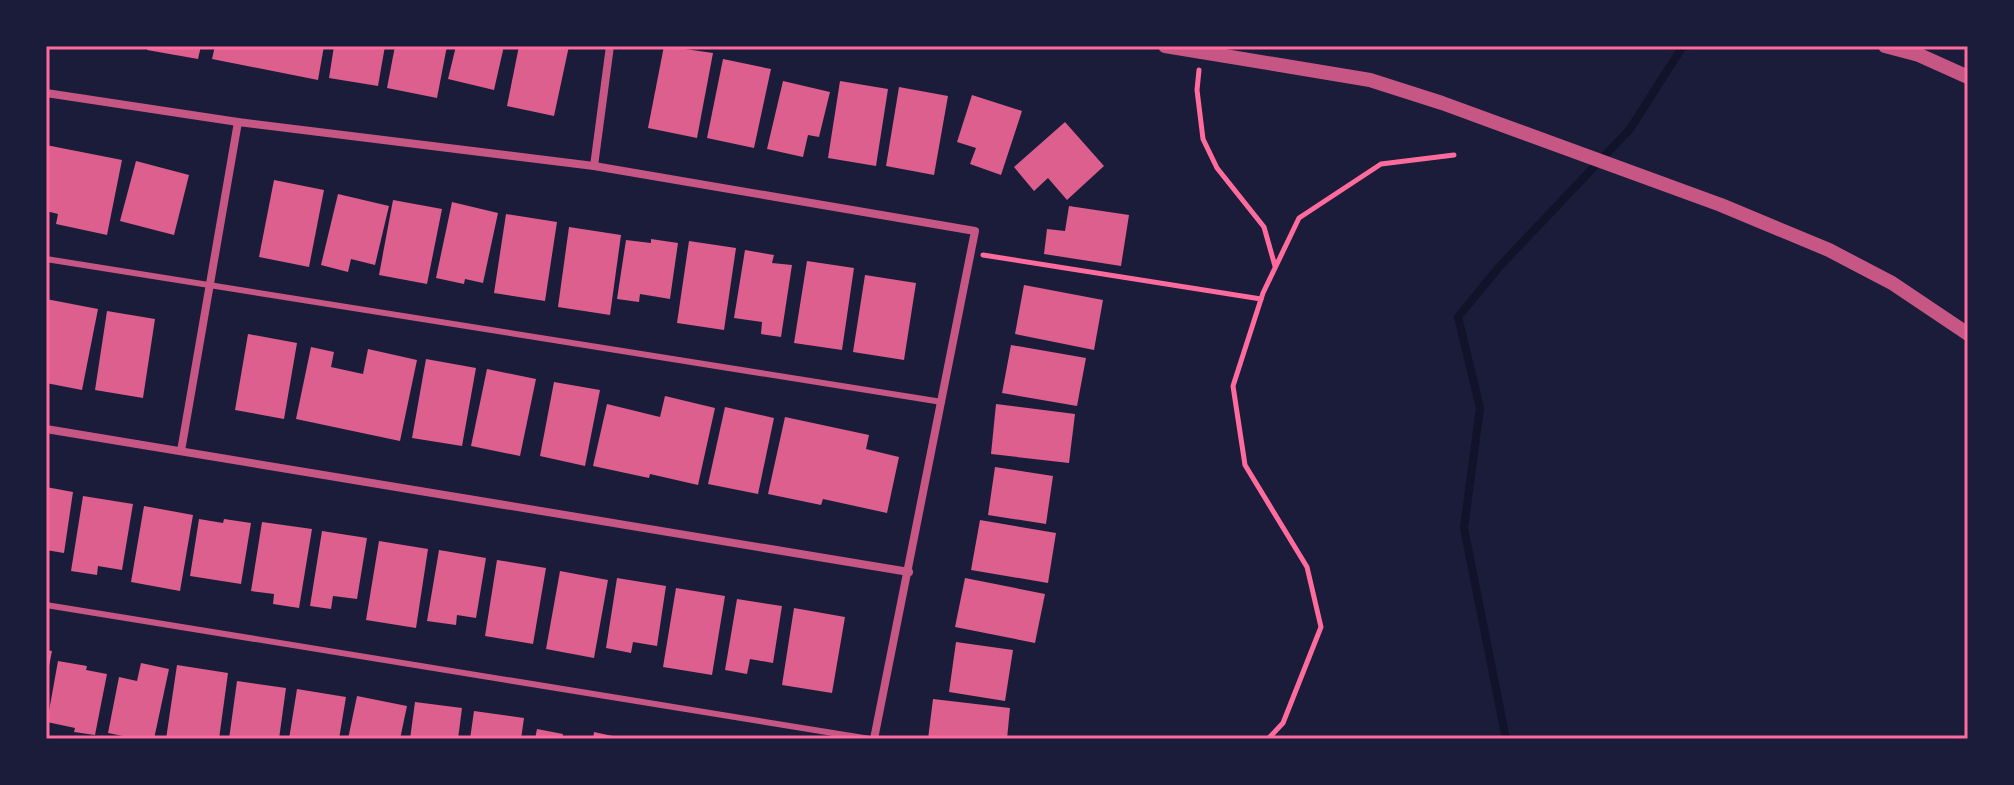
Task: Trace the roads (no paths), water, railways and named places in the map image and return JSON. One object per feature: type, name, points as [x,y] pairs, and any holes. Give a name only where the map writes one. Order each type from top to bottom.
[{"type":"street","points":[[594,166],[610,46]]},
{"type":"street","points":[[1165,46],[1370,80],[1442,103],[1721,205],[1829,250],[1892,283],[1968,334]]},
{"type":"street","points":[[1885,46],[1919,55],[1968,77]]},
{"type":"street","points":[[46,93],[238,122],[594,166],[975,231],[909,572],[872,739]]},
{"type":"street","points":[[181,451],[238,122]]},
{"type":"street","points":[[46,429],[909,572]]},
{"type":"lane","points":[[46,259],[942,402]]},
{"type":"lane","points":[[46,605],[872,739]]},
{"type":"waterway","points":[[1506,739],[1464,528],[1480,408],[1458,317],[1499,267],[1630,129],[1683,46]]}]
